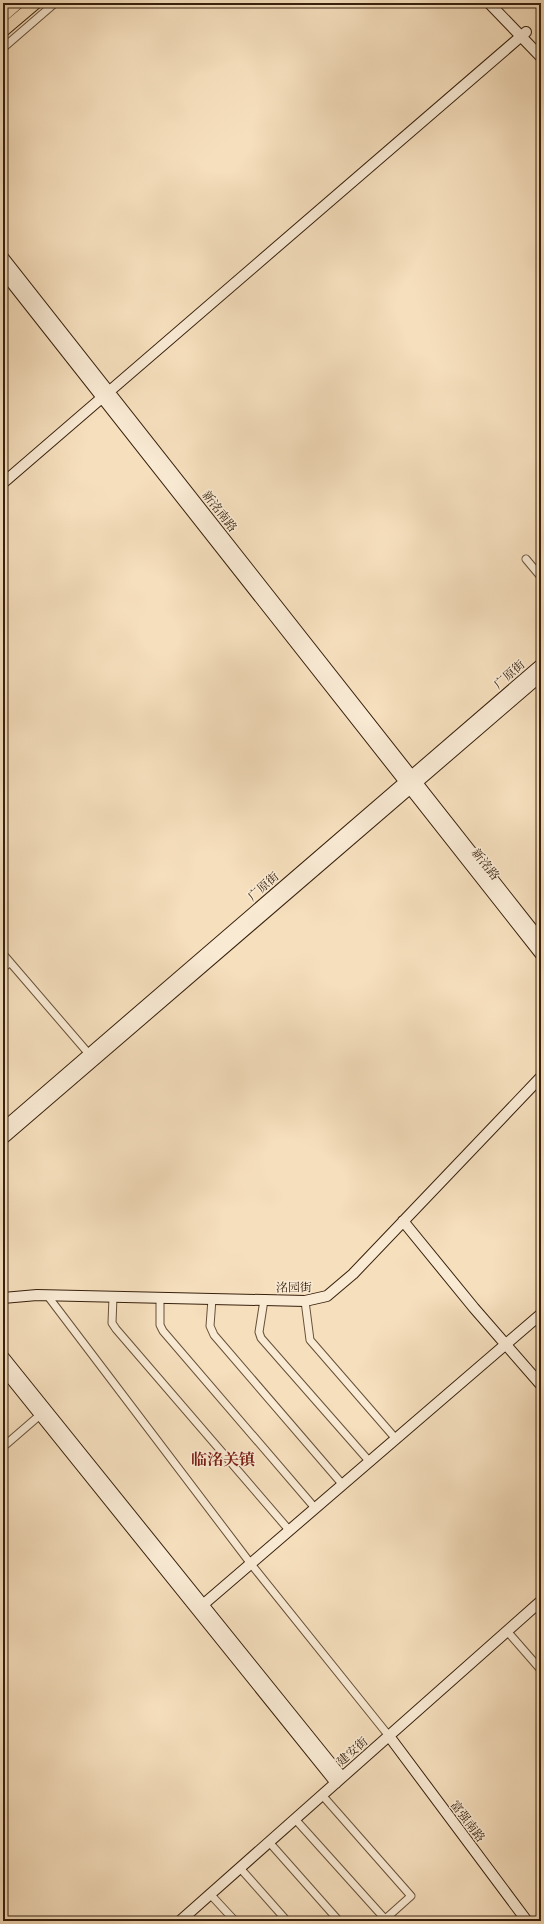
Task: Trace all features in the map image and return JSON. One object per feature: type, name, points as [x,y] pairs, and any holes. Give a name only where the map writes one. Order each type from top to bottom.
[{"type":"main road","points":[[3,16],[18,3]]},
{"type":"main road","points":[[3,31],[36,3]]},
{"type":"street","points":[[3,48],[56,3]]},
{"type":"street","points":[[489,3],[541,47]]},
{"type":"street","points":[[498,3],[541,56]]},
{"type":"street","points":[[3,483],[524,34]]},
{"type":"street","name":"新洺南路","points":[[3,257],[106,395],[411,782]]},
{"type":"street","name":"新洺南路","points":[[3,272],[106,395]]},
{"type":"street","points":[[526,559],[541,577]]},
{"type":"street","name":"广原街","points":[[3,1139],[411,782],[541,664]]},
{"type":"street","name":"广原街","points":[[3,1128],[88,1054],[411,782],[541,676]]},
{"type":"street","name":"新洺路","points":[[411,782],[541,940]]},
{"type":"street","name":"新洺路","points":[[411,782],[541,955]]},
{"type":"street","points":[[3,954],[88,1054]]},
{"type":"street","points":[[3,968],[10,962]]},
{"type":"street","name":"洺园街","points":[[3,1298],[46,1295],[305,1301],[328,1296],[338,1288],[541,1077]]},
{"type":"street","points":[[403,1221],[541,1385]]},
{"type":"street","points":[[46,1295],[251,1564],[389,1736]]},
{"type":"street","points":[[113,1297],[112,1323],[116,1330],[290,1530]]},
{"type":"street","points":[[160,1298],[161,1329],[316,1508]]},
{"type":"street","points":[[212,1299],[210,1326],[214,1335],[343,1484]]},
{"type":"street","points":[[264,1300],[259,1332],[261,1338],[369,1461]]},
{"type":"street","points":[[305,1301],[310,1340],[396,1439]]},
{"type":"street","points":[[200,1608],[541,1314]]},
{"type":"street","points":[[3,1356],[200,1608]]},
{"type":"street","points":[[3,1369],[200,1608],[339,1780]]},
{"type":"street","points":[[3,1447],[40,1415]]},
{"type":"street","name":"建安街","points":[[183,1920],[210,1894],[541,1601]]},
{"type":"street","points":[[507,1631],[541,1670]]},
{"type":"street","name":"富强南路","points":[[389,1736],[527,1921]]},
{"type":"street","points":[[295,1819],[384,1920],[411,1896],[322,1795]]},
{"type":"street","points":[[269,1842],[339,1921]]},
{"type":"street","points":[[240,1868],[287,1921]]},
{"type":"street","points":[[210,1894],[235,1921]]},
{"type":"district","name":"临洺关镇","points":[[223,1459]]}]
